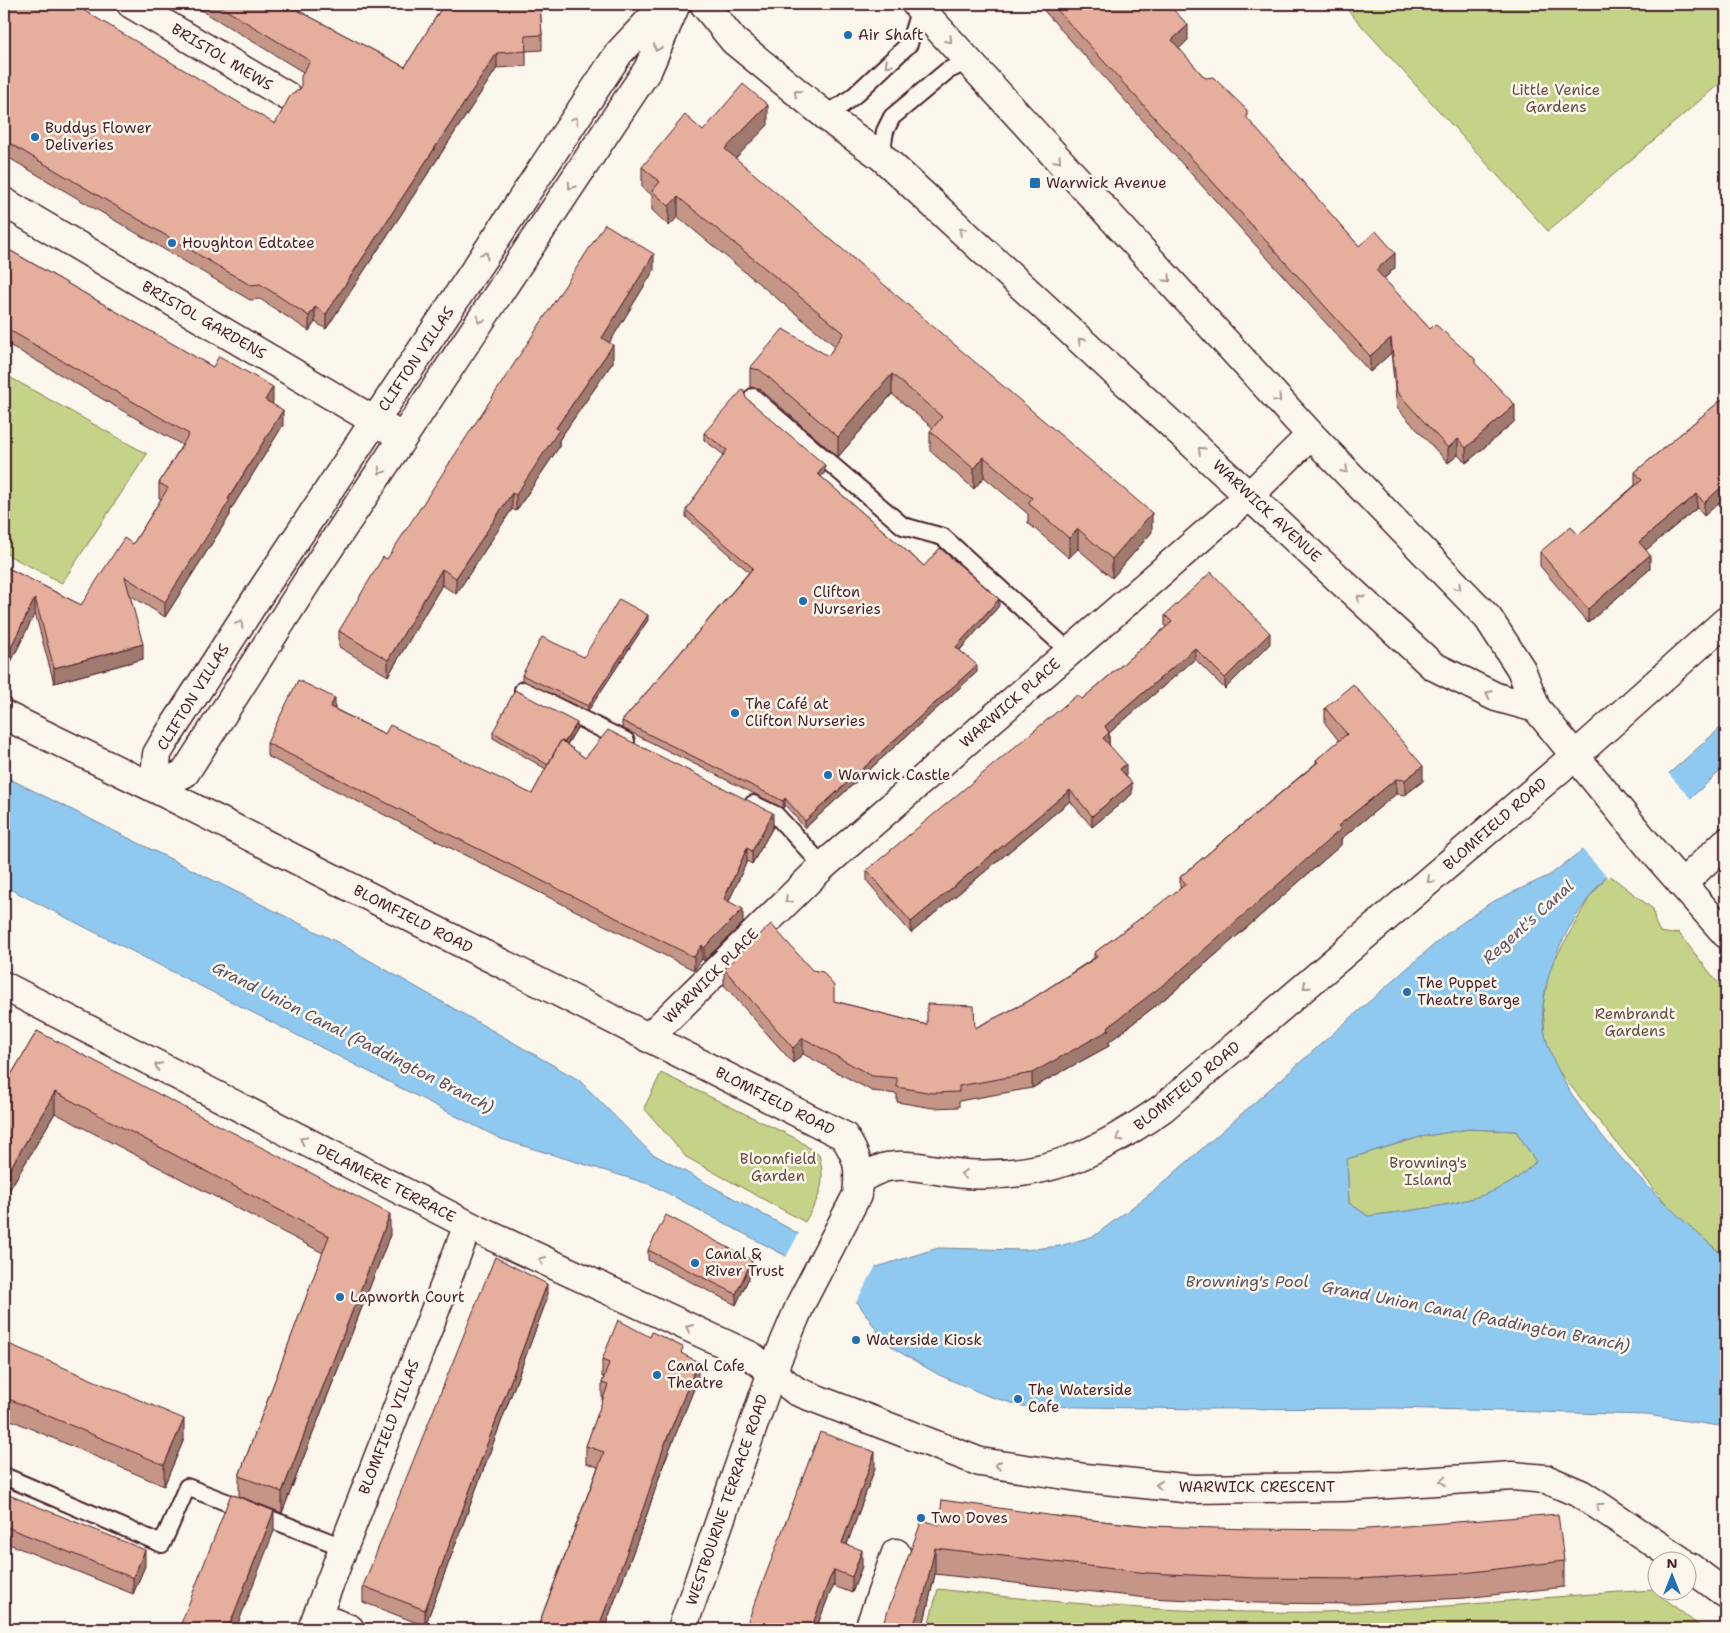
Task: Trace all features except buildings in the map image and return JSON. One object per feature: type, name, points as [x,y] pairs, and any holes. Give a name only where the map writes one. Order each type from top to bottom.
[{"type":"street","name":"BRISTOL MEWS","points":[[131,4],[286,96]]},
{"type":"street","name":"CLIFTON VILLAS","points":[[154,788],[157,754],[160,748],[255,601],[619,53],[665,4]]},
{"type":"street","name":"CLIFTON VILLAS","points":[[154,788],[185,773],[304,585],[404,438],[503,284],[648,69],[676,4]]},
{"type":"street","name":"WARWICK AVENUE","points":[[704,4],[734,41],[823,114],[880,156],[1250,495],[1433,666],[1496,697],[1536,708]]},
{"type":"street","points":[[918,6],[1311,435],[1488,618],[1521,669],[1536,708],[1653,852],[1726,934]]},
{"type":"street","name":"BRISTOL GARDENS","points":[[4,202],[404,438]]},
{"type":"street","name":"WARWICK PLACE","points":[[648,1038],[823,866],[1069,650],[1250,495],[1311,435]]},
{"type":"street","name":"BLOMFIELD ROAD","points":[[4,715],[154,788],[844,1136],[856,1155],[859,1179],[884,1168],[899,1166],[964,1174],[1000,1175],[1044,1168],[1075,1160],[1111,1143],[1164,1108],[1576,755],[1726,621]]},
{"type":"street","points":[[1682,884],[1726,842]]},
{"type":"street","name":"DELAMERE TERRACE","points":[[4,986],[468,1225],[751,1356],[772,1372]]},
{"type":"street","name":"WESTBOURNE TERRACE ROAD","points":[[682,1629],[772,1372],[802,1301],[857,1195],[859,1179]]},
{"type":"street","name":"BLOMFIELD VILLAS","points":[[314,1622],[468,1225]]},
{"type":"street","name":"WARWICK CRESCENT","points":[[772,1372],[796,1391],[980,1462],[1085,1478],[1194,1489],[1343,1487],[1513,1476],[1546,1479],[1581,1494],[1665,1550]]},
{"type":"street","points":[[869,1629],[896,1553]]},
{"type":"street","points":[[1698,1573],[1726,1594]]},
{"type":"street","points":[[314,1622],[350,1629]]},
{"type":"lane","points":[[823,114],[842,105],[856,94],[909,44],[918,6]]},
{"type":"lane","points":[[880,156],[885,131],[892,118],[947,71],[968,61]]},
{"type":"lane","points":[[753,397],[903,526],[943,537],[1069,650]]},
{"type":"lane","points":[[523,690],[636,746]]},
{"type":"lane","points":[[741,798],[776,815],[823,866]]},
{"type":"lane","points":[[4,1476],[162,1544],[186,1488],[343,1547]]},
{"type":"green space","name":"Little Venice Gardens","points":[[1342,4],[1726,4],[1726,78],[1548,231]]},
{"type":"green space","points":[[4,374],[147,454],[62,583],[4,553]]},
{"type":"green space","name":"Rembrandt Gardens","points":[[1608,874],[1653,909],[1655,922],[1660,932],[1672,934],[1678,932],[1726,993],[1726,1257],[1676,1216],[1556,1068],[1545,1037],[1543,1007],[1549,970],[1589,898]]},
{"type":"green space","name":"Bloomfield Garden","points":[[661,1073],[797,1139],[819,1155],[822,1183],[818,1198],[805,1222],[686,1157],[644,1108]]},
{"type":"green space","name":"Browning's Island","points":[[1468,1129],[1516,1131],[1536,1161],[1519,1177],[1501,1188],[1465,1201],[1424,1209],[1368,1216],[1349,1203],[1347,1159],[1420,1137]]},
{"type":"green space","points":[[938,1589],[1094,1605],[1251,1612],[1356,1611],[1431,1607],[1648,1590],[1648,1600],[1667,1600],[1703,1629],[927,1629]]},
{"type":"water","name":"Browning's Pool","points":[[1726,723],[1726,766],[1616,866],[1584,904],[1565,936],[1550,970],[1543,1006],[1546,1039],[1560,1073],[1582,1109],[1609,1144],[1640,1178],[1671,1209],[1726,1258],[1726,1427],[1647,1415],[1394,1408],[1205,1409],[1022,1406],[988,1396],[939,1375],[896,1350],[882,1338],[858,1303],[786,1256],[652,1185],[501,1139],[4,886],[4,776],[339,943],[579,1080],[651,1153],[799,1234],[877,1267],[938,1248],[1024,1250],[1060,1246],[1094,1236],[1155,1190],[1445,935],[1490,903],[1550,875],[1586,847]],"holes":[[[1468,1129],[1516,1131],[1536,1162],[1516,1179],[1501,1188],[1464,1201],[1424,1209],[1368,1216],[1349,1203],[1347,1159],[1420,1137]]]},
{"type":"pier","points":[[1667,772],[1692,800],[1608,878],[1581,848]]},
{"type":"pier","points":[[800,1231],[877,1264],[855,1304],[785,1259]]},
{"type":"place","name":"Air Shaft","points":[[848,35]]},
{"type":"place","name":"Buddys Flower Deliveries","points":[[35,137]]},
{"type":"place","name":"Warwick Avenue","points":[[1035,183]]},
{"type":"place","name":"Houghton Edtatee","points":[[172,243]]},
{"type":"place","name":"Clifton Nurseries","points":[[803,601]]},
{"type":"place","name":"The Café at Clifton Nurseries","points":[[735,713]]},
{"type":"place","name":"Warwick Castle","points":[[828,775]]},
{"type":"place","name":"The Puppet Theatre Barge","points":[[1407,992]]},
{"type":"place","name":"Canal & River Trust","points":[[695,1263]]},
{"type":"place","name":"Lapworth Court","points":[[340,1297]]},
{"type":"place","name":"Waterside Kiosk","points":[[856,1340]]},
{"type":"place","name":"Canal Cafe Theatre","points":[[657,1375]]},
{"type":"place","name":"The Waterside Cafe","points":[[1018,1399]]},
{"type":"place","name":"Two Doves","points":[[921,1518]]},
{"type":"water label","name":"Regent's Canal","points":[[1528,922]]},
{"type":"water label","name":"Grand Union Canal (Paddington Branch)","points":[[353,1037]]},
{"type":"water label","name":"Grand Union Canal (Paddington Branch)","points":[[1476,1316]]}]
